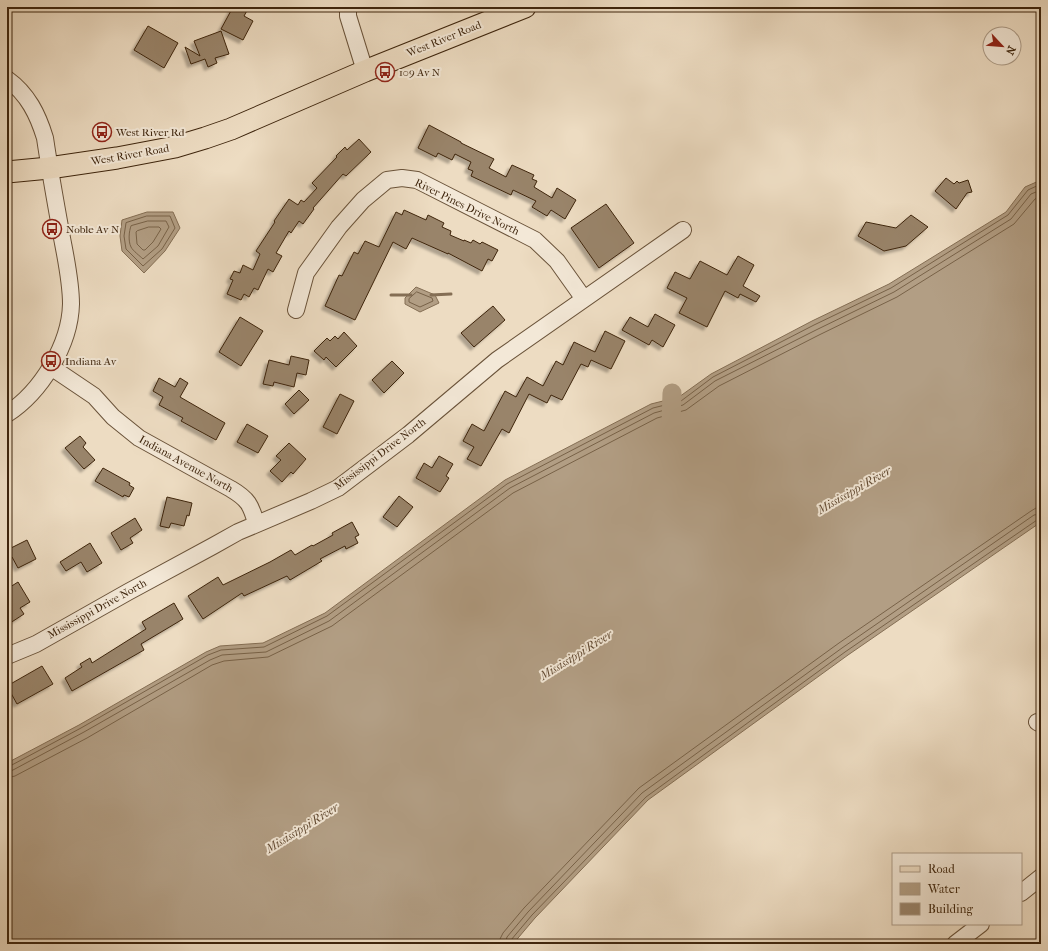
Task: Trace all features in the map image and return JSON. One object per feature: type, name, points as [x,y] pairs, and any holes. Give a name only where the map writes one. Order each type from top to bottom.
[{"type":"main road","name":"West River Road","points":[[7,172],[49,168],[117,158],[175,147],[205,138],[231,129],[365,71],[525,7]]},
{"type":"street","points":[[348,7],[348,16],[365,71]]},
{"type":"street","points":[[7,79],[13,83],[29,100],[37,115],[44,138],[69,279],[71,305],[65,336],[61,348],[51,367],[29,396],[7,414]]},
{"type":"street","name":"River Pines Drive North","points":[[296,310],[306,273],[339,227],[363,200],[387,180],[402,178],[416,180],[535,240],[557,261],[584,299]]},
{"type":"street","name":"Mississippi Drive North","points":[[7,656],[36,644],[238,532],[338,488],[408,435],[497,360],[683,230]]},
{"type":"street","name":"Indiana Avenue North","points":[[51,367],[94,396],[113,417],[138,438],[240,495],[248,502],[256,523]]},
{"type":"street","points":[[1022,892],[1041,877]]},
{"type":"street","points":[[955,944],[980,925]]},
{"type":"water","name":"Mississippi River","points":[[1041,180],[1041,522],[848,655],[648,800],[535,918],[513,944],[7,944],[7,763],[79,725],[206,652],[220,646],[263,643],[325,613],[505,480],[651,404],[679,397],[711,374],[812,321],[889,284],[1006,212],[1025,187]]},
{"type":"water","points":[[147,212],[173,212],[180,228],[165,251],[144,273],[122,251],[120,236],[122,220]]},
{"type":"water","points":[[416,287],[435,295],[439,303],[420,312],[405,304],[405,298]]},
{"type":"building","points":[[233,7],[249,7],[244,16],[253,21],[243,40],[221,29]]},
{"type":"building","points":[[148,26],[178,43],[164,68],[134,50]]},
{"type":"building","points":[[221,31],[229,54],[215,58],[217,63],[208,67],[205,59],[191,64],[185,47],[200,56],[194,41]]},
{"type":"building","points":[[429,125],[494,159],[489,168],[506,177],[512,165],[534,175],[532,179],[537,181],[534,187],[552,198],[557,188],[576,200],[565,219],[551,210],[547,216],[532,207],[536,201],[513,190],[511,195],[471,176],[473,171],[468,169],[471,162],[455,154],[452,160],[438,153],[436,157],[418,148]]},
{"type":"building","points":[[359,139],[371,152],[346,176],[343,174],[313,208],[314,209],[303,224],[299,221],[291,233],[289,231],[276,253],[282,256],[273,272],[268,269],[258,290],[254,288],[249,297],[244,294],[241,300],[227,294],[233,280],[230,279],[234,271],[240,273],[243,265],[253,270],[260,254],[256,251],[289,199],[298,205],[301,200],[304,202],[317,188],[312,183],[345,147],[347,150]]},
{"type":"building","points":[[946,178],[954,184],[957,181],[959,183],[968,180],[972,192],[967,193],[956,209],[935,191]]},
{"type":"building","points":[[606,204],[634,243],[599,268],[571,228]]},
{"type":"building","points":[[404,210],[426,220],[428,215],[444,223],[442,227],[451,231],[450,235],[464,241],[471,243],[473,240],[480,244],[482,242],[498,250],[492,261],[488,259],[482,271],[448,253],[412,238],[406,249],[393,242],[355,320],[325,306],[339,275],[342,276],[354,252],[358,254],[365,241],[379,247],[396,212],[402,215]]},
{"type":"building","points":[[911,215],[928,227],[906,246],[884,251],[858,236],[866,222],[896,228]]},
{"type":"building","points":[[738,256],[754,265],[743,286],[760,296],[756,302],[740,294],[738,298],[725,291],[707,327],[679,313],[687,298],[667,288],[675,272],[690,279],[700,261],[727,275]]},
{"type":"building","points":[[493,306],[505,320],[474,347],[461,333]]},
{"type":"building","points":[[655,314],[675,325],[663,347],[652,340],[649,345],[622,330],[630,317],[648,327]]},
{"type":"building","points":[[240,317],[263,331],[241,366],[219,352]]},
{"type":"building","points":[[605,331],[625,341],[611,369],[591,360],[588,367],[581,364],[562,400],[551,395],[547,403],[529,394],[509,433],[502,429],[481,466],[467,459],[474,447],[463,441],[472,424],[484,431],[505,391],[516,397],[527,377],[543,386],[556,361],[563,365],[574,342],[595,352]]},
{"type":"building","points":[[344,332],[357,346],[336,367],[326,357],[324,360],[314,351],[327,338],[330,341],[335,336],[338,339]]},
{"type":"building","points":[[291,356],[309,360],[306,375],[297,373],[294,387],[274,382],[273,386],[263,384],[269,360],[289,365]]},
{"type":"building","points":[[392,361],[404,373],[384,393],[372,380]]},
{"type":"building","points":[[159,378],[175,387],[180,378],[188,383],[180,397],[225,423],[216,440],[181,421],[183,418],[159,405],[163,397],[153,391]]},
{"type":"building","points":[[299,390],[309,400],[294,414],[285,404]]},
{"type":"building","points":[[340,394],[354,401],[337,434],[323,427]]},
{"type":"building","points":[[247,424],[268,436],[258,453],[237,442]]},
{"type":"building","points":[[80,436],[86,443],[83,447],[95,460],[84,469],[65,448]]},
{"type":"building","points":[[289,443],[306,459],[293,474],[291,472],[282,482],[270,471],[281,460],[276,456]]},
{"type":"building","points":[[439,456],[453,464],[446,476],[449,478],[440,492],[416,478],[424,463],[432,468]]},
{"type":"building","points":[[103,468],[130,483],[129,485],[134,488],[129,497],[124,495],[123,497],[95,481]]},
{"type":"building","points":[[399,496],[413,507],[397,527],[383,517]]},
{"type":"building","points":[[167,497],[192,503],[189,516],[187,515],[184,526],[171,523],[169,528],[160,526]]},
{"type":"building","points":[[135,518],[142,530],[130,538],[133,543],[121,550],[111,533]]},
{"type":"building","points":[[352,522],[359,535],[355,537],[358,543],[346,549],[345,546],[320,559],[322,561],[290,580],[287,576],[244,596],[242,593],[203,619],[188,596],[218,577],[223,585],[291,550],[295,555],[333,535],[332,533]]},
{"type":"building","points":[[27,540],[36,559],[18,568],[12,557],[7,560],[7,550]]},
{"type":"building","points":[[90,543],[102,563],[87,572],[81,562],[66,571],[60,562]]},
{"type":"building","points":[[18,582],[30,602],[20,608],[24,614],[7,625],[7,589]]},
{"type":"building","points":[[174,603],[183,619],[141,644],[144,650],[72,691],[65,678],[82,667],[80,664],[90,658],[92,663],[146,629],[142,622]]},
{"type":"building","points":[[42,666],[53,684],[17,704],[7,686]]},
{"type":"waterway","points":[[431,295],[451,294]]},
{"type":"waterway","points":[[391,295],[411,295]]},
{"type":"waterway","points":[[671,424],[672,393]]},
{"type":"place","name":"109 Av N","points":[[385,72]]},
{"type":"place","name":"West River Rd","points":[[102,132]]},
{"type":"place","name":"Noble Av N","points":[[52,229]]},
{"type":"place","name":"Indiana Av","points":[[51,361]]}]
